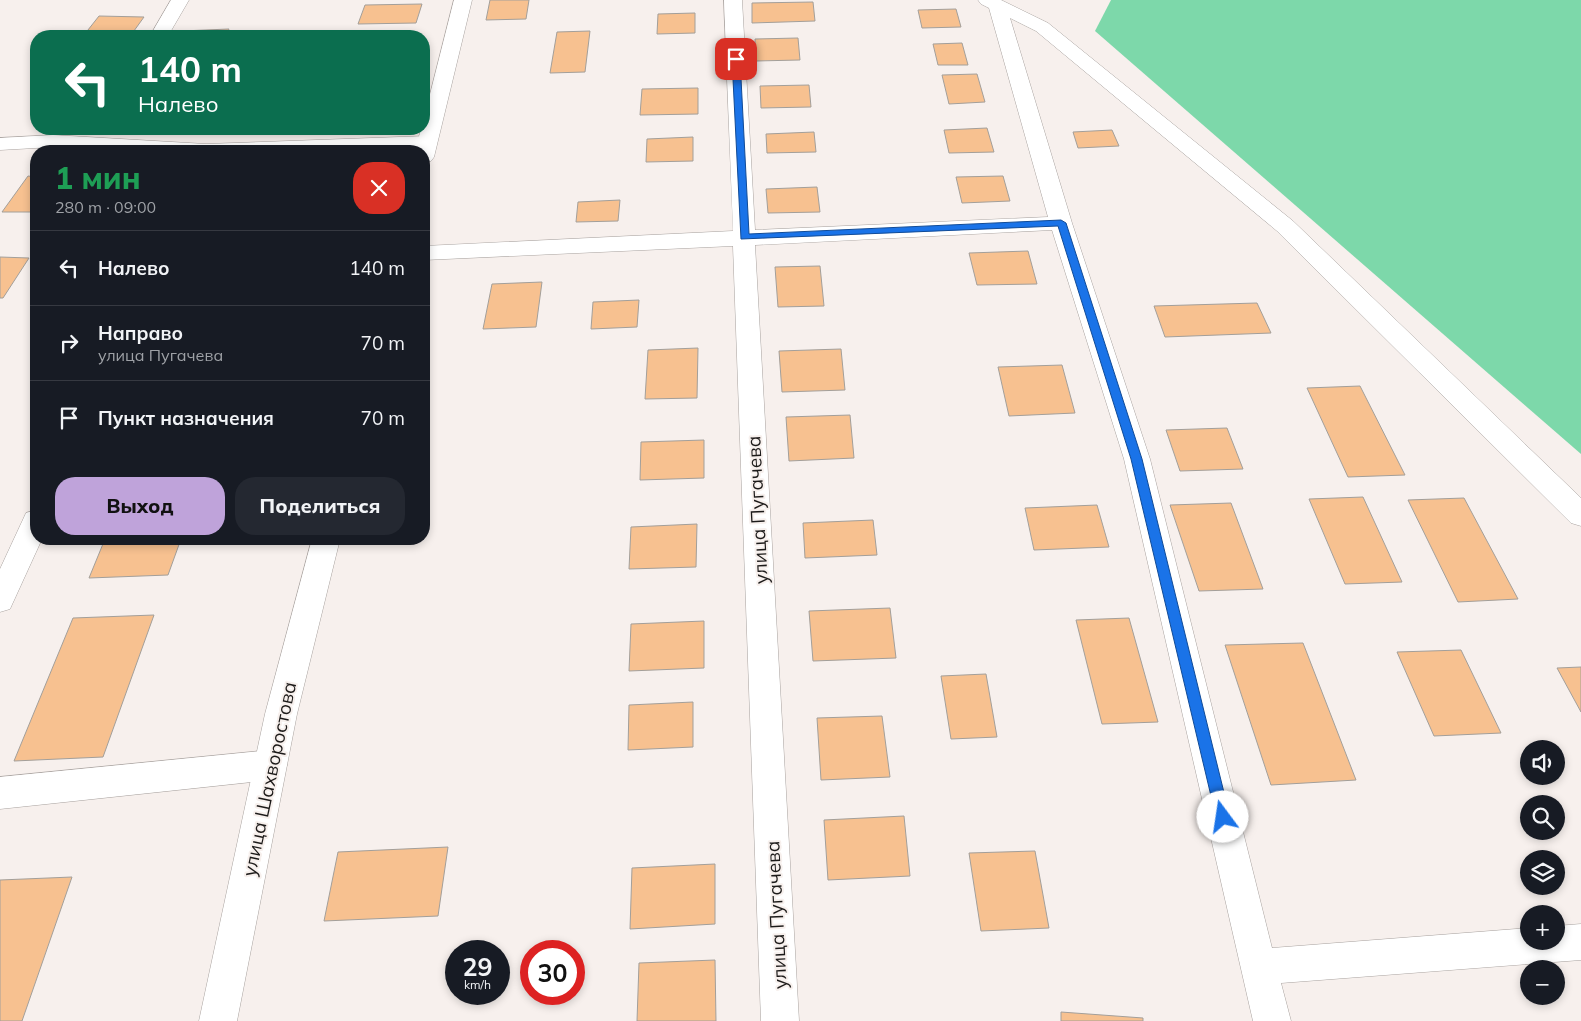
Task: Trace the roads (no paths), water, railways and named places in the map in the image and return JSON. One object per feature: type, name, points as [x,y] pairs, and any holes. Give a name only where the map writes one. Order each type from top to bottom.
[{"type":"street","points":[[162,30],[180,0]]},
{"type":"street","points":[[430,134],[463,0]]},
{"type":"street","name":"улица Пугачева","points":[[733,0],[780,1021]]},
{"type":"street","points":[[992,2],[1137,459],[1272,1021]]},
{"type":"street","points":[[992,2],[1042,27],[1284,226],[1581,515]]},
{"type":"street","points":[[0,144],[101,136],[164,145]]},
{"type":"street","points":[[430,253],[1061,223]]},
{"type":"street","points":[[0,600],[30,534]]},
{"type":"street","name":"улица Шахворостова","points":[[218,1021],[281,714],[324,545]]},
{"type":"street","points":[[0,793],[271,766]]},
{"type":"street","points":[[1259,967],[1581,942]]}]
